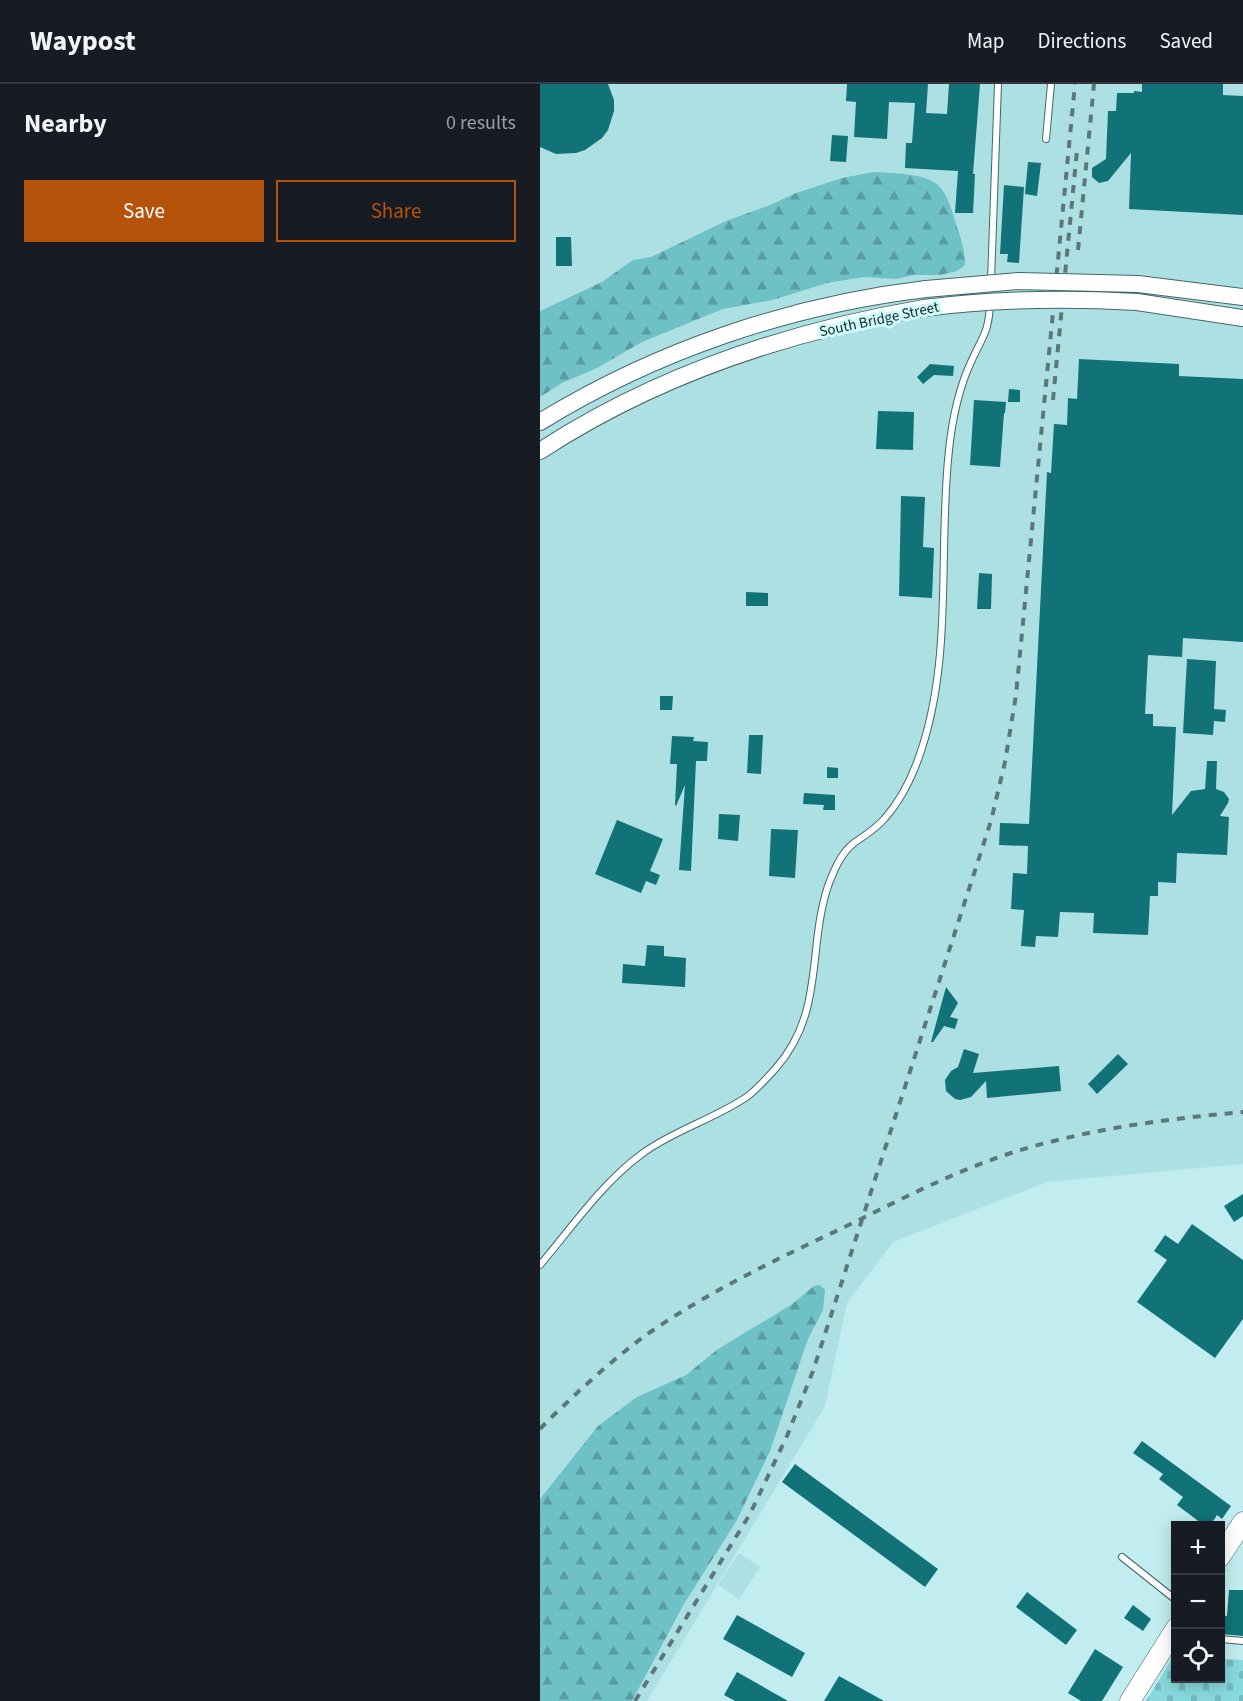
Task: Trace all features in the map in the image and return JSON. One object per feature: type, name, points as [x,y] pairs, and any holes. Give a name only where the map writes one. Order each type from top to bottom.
[{"type":"main road","name":"South Bridge Street","points":[[540,422],[644,366],[725,335],[774,319],[888,294],[1019,281],[1061,281],[1138,284],[1243,297]]},
{"type":"main road","name":"South Bridge Street","points":[[540,451],[657,387],[776,342],[886,315],[962,303],[1020,299],[1082,299],[1137,302],[1243,318]]},
{"type":"main road","points":[[1225,1551],[1243,1522]]},
{"type":"main road","points":[[1130,1701],[1174,1629]]},
{"type":"lane","points":[[540,1265],[596,1196],[619,1172],[667,1136],[728,1108],[750,1094],[777,1067],[798,1039],[809,1005],[827,888],[837,862],[854,843],[868,835],[885,819],[904,791],[922,748],[934,693],[942,625],[949,447],[957,406],[971,363],[986,335],[989,319],[998,84]]},
{"type":"lane","points":[[1046,139],[1051,84]]},
{"type":"lane","points":[[1122,1557],[1171,1596]]},
{"type":"lane","points":[[1225,1639],[1243,1641]]},
{"type":"shaded area","points":[[540,84],[1243,84],[1243,1164],[1047,1182],[893,1242],[847,1303],[825,1406],[647,1701],[540,1701]]},
{"type":"shaded area","points":[[739,1553],[760,1567],[739,1599],[718,1585]]},
{"type":"green space","points":[[874,172],[916,176],[938,185],[951,209],[962,244],[965,265],[957,271],[940,275],[914,275],[896,279],[864,277],[827,283],[773,300],[723,309],[642,342],[597,368],[562,383],[540,397],[540,311],[602,282],[633,260],[651,257],[726,221],[796,193],[842,178]]},
{"type":"green space","points":[[820,1285],[825,1290],[823,1310],[808,1339],[770,1451],[737,1520],[684,1604],[632,1701],[540,1701],[540,1499],[598,1426],[637,1397],[686,1375],[718,1349],[791,1305],[814,1286]]},
{"type":"green space","points":[[1225,1659],[1243,1660],[1243,1701],[1146,1701],[1171,1660],[1171,1683],[1225,1683]]},
{"type":"building","points":[[540,84],[608,84],[614,100],[614,111],[608,130],[602,138],[585,150],[576,153],[556,154],[540,147]]},
{"type":"building","points":[[847,84],[928,84],[926,113],[947,114],[949,84],[980,84],[973,174],[975,174],[973,213],[955,213],[958,171],[905,168],[906,143],[912,143],[915,103],[889,102],[887,139],[854,137],[856,102],[846,101]]},
{"type":"building","points":[[1142,84],[1223,84],[1223,95],[1243,96],[1243,215],[1129,209],[1131,153],[1108,181],[1099,183],[1092,177],[1092,168],[1106,159],[1108,111],[1116,111],[1117,93],[1142,92]]},
{"type":"building","points":[[832,135],[848,136],[846,162],[830,161]]},
{"type":"building","points":[[1028,162],[1041,163],[1037,196],[1025,194]]},
{"type":"building","points":[[1004,185],[1024,187],[1019,263],[1007,262],[1008,254],[1000,254]]},
{"type":"building","points":[[556,237],[571,237],[572,266],[556,266]]},
{"type":"building","points":[[1079,359],[1179,364],[1179,376],[1243,379],[1243,642],[1183,638],[1182,657],[1148,655],[1145,714],[1153,714],[1153,726],[1176,727],[1172,815],[1191,791],[1205,789],[1207,761],[1217,761],[1216,789],[1224,792],[1229,799],[1220,816],[1229,817],[1227,855],[1177,853],[1176,883],[1158,882],[1158,896],[1150,896],[1148,935],[1093,933],[1094,913],[1060,912],[1058,937],[1036,936],[1035,947],[1021,946],[1024,910],[1011,909],[1013,873],[1027,874],[1028,846],[999,845],[1000,823],[1029,824],[1047,472],[1051,473],[1054,424],[1067,425],[1068,398],[1077,399]]},
{"type":"building","points":[[930,364],[954,366],[953,376],[934,375],[923,384],[917,377]]},
{"type":"building","points":[[1009,389],[1020,390],[1020,402],[1008,402]]},
{"type":"building","points":[[974,400],[1006,402],[1000,467],[970,465]]},
{"type":"building","points":[[878,411],[914,412],[913,450],[876,449]]},
{"type":"building","points":[[901,496],[925,497],[923,547],[934,548],[932,598],[899,596]]},
{"type":"building","points":[[979,573],[992,574],[991,609],[977,609]]},
{"type":"building","points":[[746,592],[768,593],[768,606],[746,606]]},
{"type":"building","points":[[1187,659],[1216,661],[1214,709],[1226,710],[1225,722],[1214,721],[1213,735],[1183,733]]},
{"type":"building","points":[[660,696],[673,696],[672,710],[660,710]]},
{"type":"building","points":[[749,735],[763,735],[761,774],[747,773]]},
{"type":"building","points":[[672,736],[694,737],[693,741],[708,742],[707,761],[696,761],[691,871],[679,870],[685,785],[676,806],[677,764],[670,764]]},
{"type":"building","points":[[827,767],[838,768],[838,778],[827,778]]},
{"type":"building","points":[[804,793],[835,795],[835,810],[823,810],[824,805],[803,804]]},
{"type":"building","points":[[719,814],[740,815],[738,841],[718,839]]},
{"type":"building","points":[[617,820],[663,839],[650,871],[660,875],[656,885],[646,881],[641,893],[595,874]]},
{"type":"building","points":[[771,829],[798,830],[795,878],[769,876]]},
{"type":"building","points":[[647,945],[664,946],[664,956],[686,958],[685,987],[622,983],[623,964],[645,966]]},
{"type":"building","points":[[946,987],[958,1003],[950,1017],[958,1019],[955,1029],[944,1026],[931,1042]]},
{"type":"building","points":[[964,1049],[979,1054],[973,1073],[1059,1066],[1061,1091],[987,1098],[986,1081],[971,1097],[955,1099],[946,1091],[945,1080],[951,1071],[958,1067]]},
{"type":"building","points":[[1118,1054],[1128,1064],[1097,1094],[1088,1084]]},
{"type":"building","points":[[1243,1194],[1243,1216],[1234,1222],[1224,1206]]},
{"type":"building","points":[[1192,1224],[1243,1260],[1243,1319],[1215,1358],[1137,1302],[1167,1260],[1154,1251],[1165,1235],[1178,1244]]},
{"type":"building","points":[[1142,1441],[1231,1506],[1222,1519],[1217,1515],[1213,1521],[1198,1521],[1177,1505],[1183,1497],[1159,1479],[1163,1474],[1133,1453]]},
{"type":"building","points":[[795,1464],[938,1569],[925,1587],[782,1482]]},
{"type":"building","points":[[1229,1590],[1243,1590],[1243,1636],[1225,1634],[1225,1616],[1227,1616]]},
{"type":"building","points":[[1027,1592],[1077,1630],[1066,1645],[1016,1607]]},
{"type":"building","points":[[1133,1605],[1151,1619],[1143,1631],[1124,1618]]},
{"type":"building","points":[[737,1615],[805,1653],[792,1677],[723,1639]]},
{"type":"building","points":[[1095,1649],[1123,1667],[1102,1701],[1081,1701],[1068,1693]]},
{"type":"building","points":[[737,1672],[788,1701],[735,1701],[724,1695]]},
{"type":"building","points":[[839,1676],[884,1701],[824,1701]]},
{"type":"railway","points":[[635,1701],[750,1514],[787,1436],[813,1371],[991,821],[1005,762],[1016,695],[1075,84]]},
{"type":"railway","points":[[1078,250],[1094,84]]},
{"type":"railway","points":[[1053,400],[1077,150]]},
{"type":"railway","points":[[540,1429],[613,1361],[699,1301],[751,1273],[949,1177],[1021,1150],[1070,1137],[1144,1123],[1243,1112]]}]
